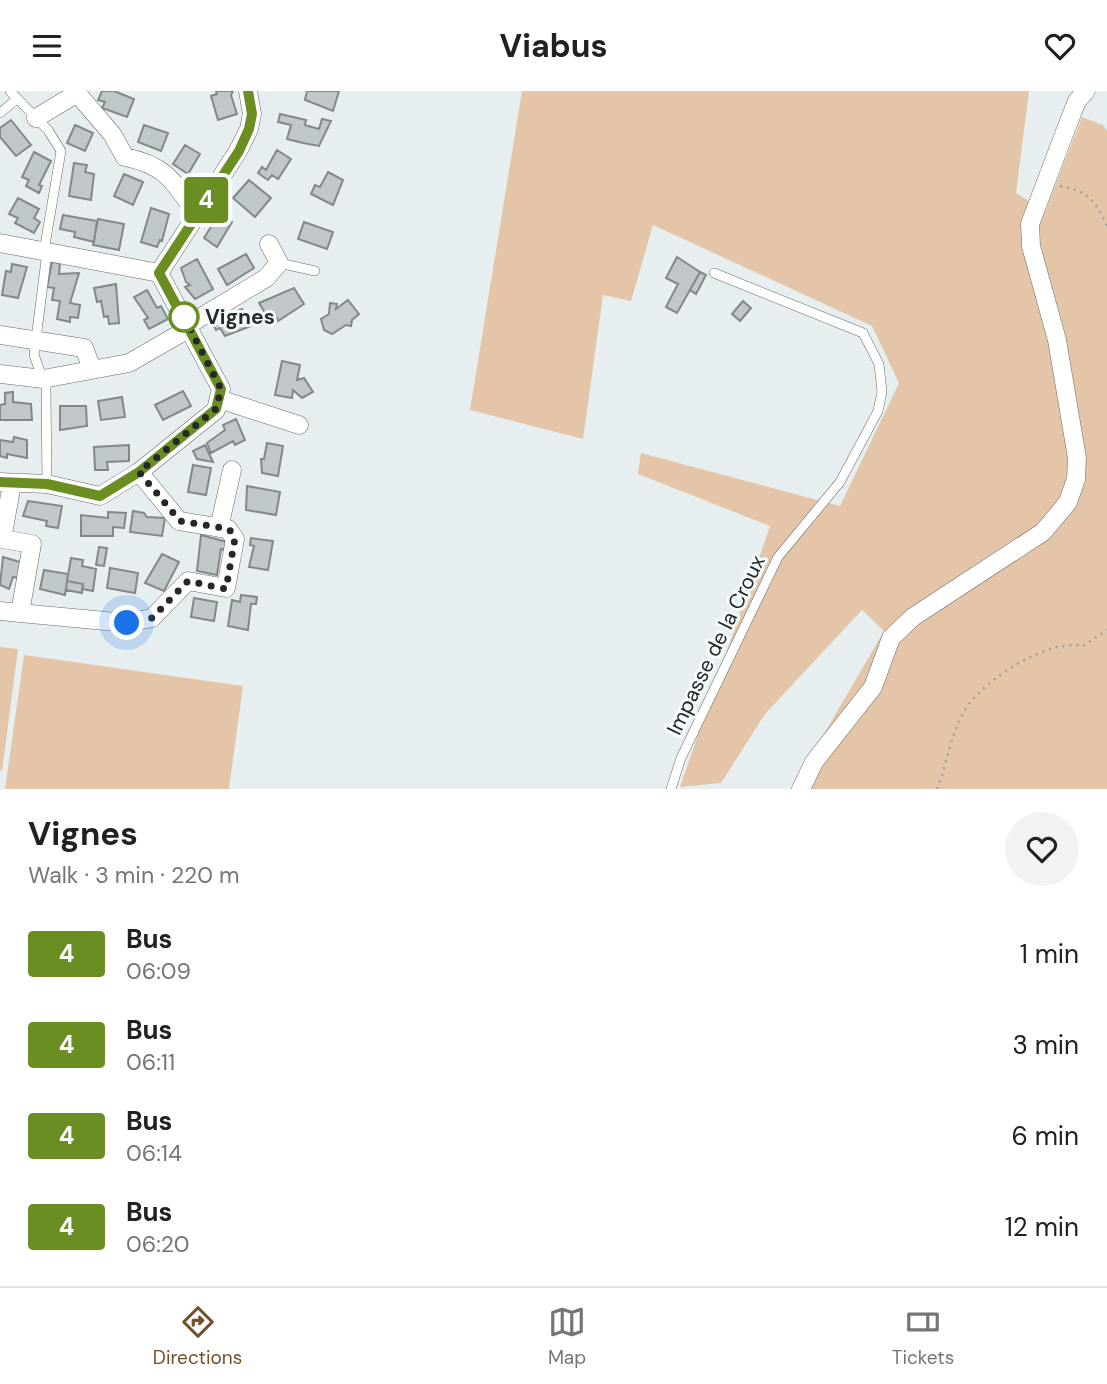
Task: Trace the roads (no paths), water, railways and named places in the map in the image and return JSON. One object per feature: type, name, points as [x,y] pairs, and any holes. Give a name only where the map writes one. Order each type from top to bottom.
[{"type":"street","points":[[159,273],[249,129],[252,114],[248,91]]},
{"type":"street","points":[[801,789],[814,762],[873,687],[891,638],[913,617],[1043,532],[1068,502],[1076,479],[1077,458],[1056,340],[1031,246],[1030,224],[1077,101],[1086,91]]},
{"type":"street","points":[[36,118],[75,92],[113,134],[125,157],[162,168],[197,215]]},
{"type":"street","points":[[0,243],[159,273]]},
{"type":"street","points":[[0,374],[43,379],[117,363],[129,363],[266,278],[279,263],[269,244]]},
{"type":"street","points":[[20,613],[32,544],[2,539],[6,483],[47,484],[100,496],[139,472],[216,409],[221,389],[159,273]]},
{"type":"street","points":[[0,335],[84,348],[92,369]]},
{"type":"street","points":[[219,399],[299,425]]},
{"type":"street","points":[[219,528],[232,470]]},
{"type":"street","points":[[0,611],[127,623],[152,618],[188,581],[226,589],[235,538],[229,529],[180,521],[139,472]]},
{"type":"lane","points":[[10,91],[48,130],[61,152],[45,252],[34,355],[46,388],[47,484]]},
{"type":"lane","points":[[0,113],[17,99]]},
{"type":"lane","points":[[279,263],[315,271]]},
{"type":"lane","name":"Impasse de la Croux","points":[[671,789],[681,758],[778,557],[840,482],[878,411],[882,392],[879,364],[863,333],[715,273]]},
{"type":"place","name":"Vignes","points":[[184,317]]}]
